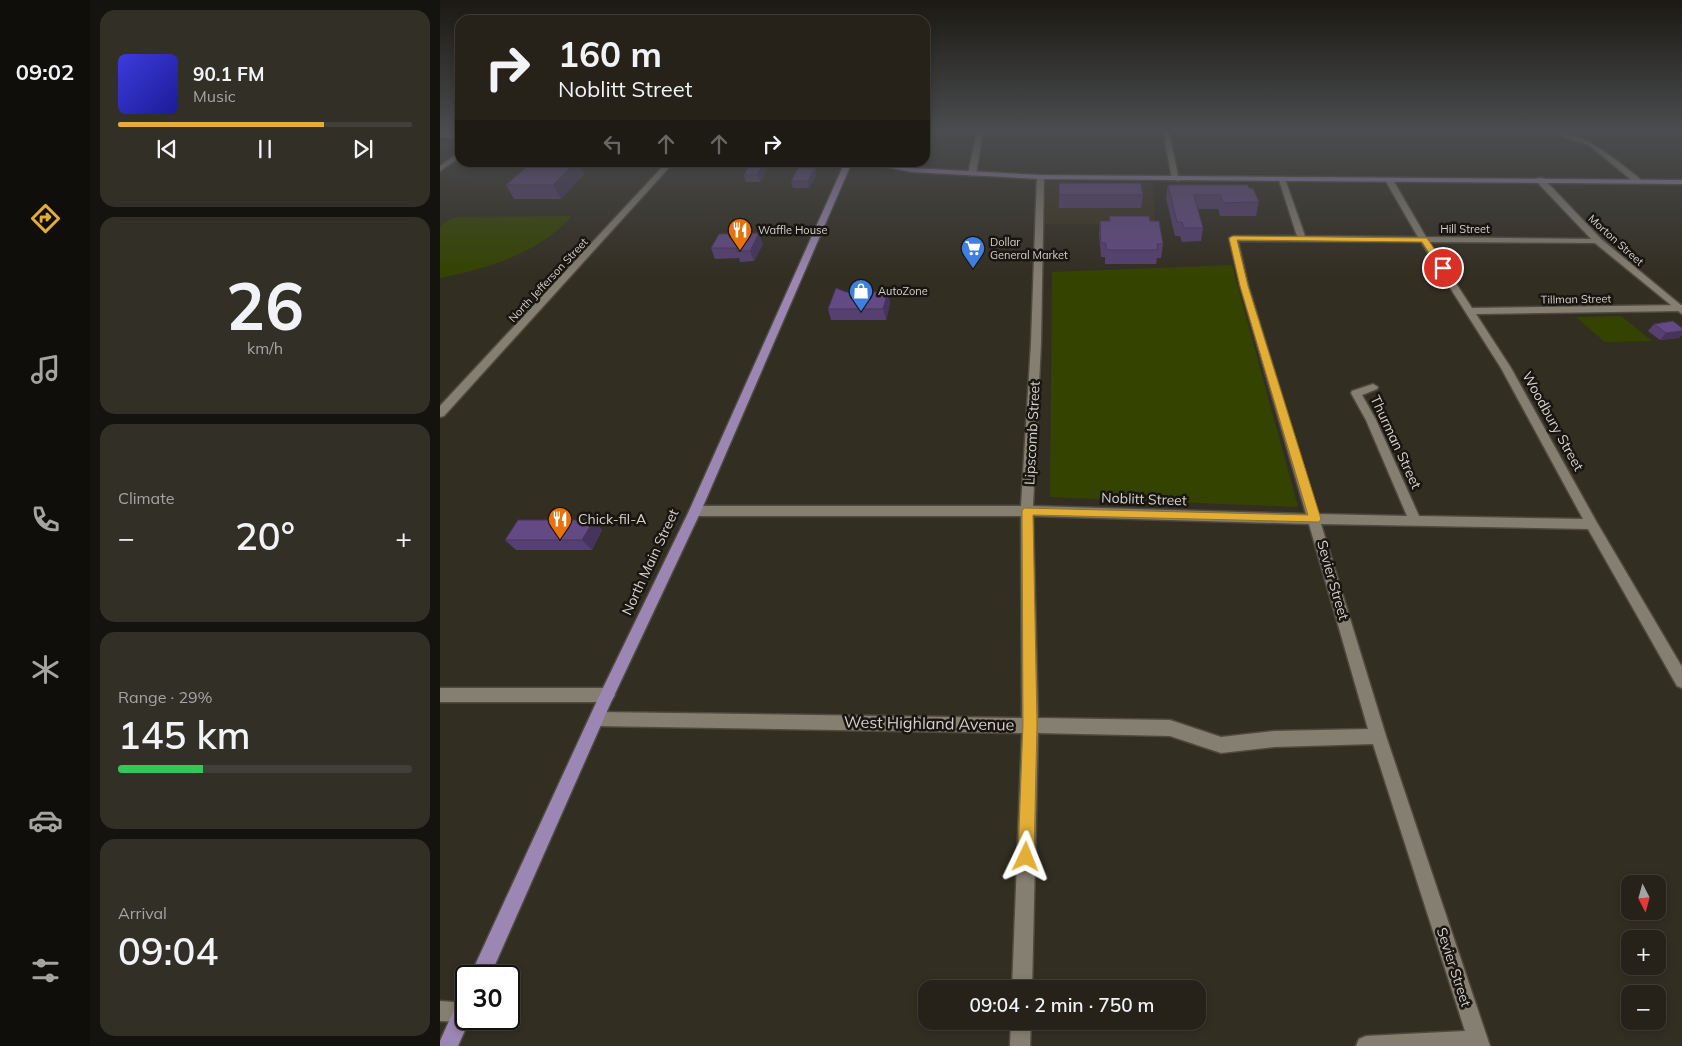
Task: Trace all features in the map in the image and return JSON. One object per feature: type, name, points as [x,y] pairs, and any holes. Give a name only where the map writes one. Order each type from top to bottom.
[{"type":"main road","name":"North Main Street","points":[[485,965],[607,695],[695,511],[841,180]]},
{"type":"main road","points":[[1369,180],[1682,182]]},
{"type":"main road","points":[[448,1046],[455,1030]]},
{"type":"street","name":"North Jefferson Street","points":[[440,413],[655,180]]},
{"type":"street","name":"Lipscomb Street","points":[[1022,980],[1030,724],[1028,511],[1036,343],[1040,180]]},
{"type":"street","points":[[1281,180],[1302,239]]},
{"type":"street","name":"Woodbury Street","points":[[1389,180],[1424,240],[1506,368],[1682,681]]},
{"type":"street","name":"Morton Street","points":[[1540,180],[1598,241],[1681,309]]},
{"type":"street","name":"Sevier Street","points":[[1302,239],[1233,238],[1244,286],[1315,519],[1378,736],[1479,1043]]},
{"type":"street","name":"Hill Street","points":[[1302,239],[1598,241]]},
{"type":"street","name":"Tillman Street","points":[[1470,311],[1681,309]]},
{"type":"street","name":"Thurman Street","points":[[1373,387],[1356,393],[1371,420],[1415,520]]},
{"type":"street","name":"Noblitt Street","points":[[695,511],[1028,511],[1592,524]]},
{"type":"street","points":[[440,696],[607,695]]},
{"type":"street","name":"West Highland Avenue","points":[[597,719],[1030,724],[1170,728],[1220,745],[1274,739],[1378,736]]},
{"type":"street","points":[[440,1011],[455,1010]]},
{"type":"street","points":[[1020,1046],[1021,1030]]},
{"type":"street","points":[[1366,1046],[1479,1043]]},
{"type":"shaded area","points":[[1046,181],[1153,183],[1155,225],[1045,224]]},
{"type":"green space","points":[[572,216],[544,240],[511,258],[476,270],[440,278],[440,227],[448,220],[458,217]]},
{"type":"green space","points":[[1232,265],[1298,507],[1050,497],[1052,272]]},
{"type":"green space","points":[[1621,316],[1652,341],[1605,342],[1576,317]]},
{"type":"building","points":[[512,180],[558,180],[553,185],[506,185]]},
{"type":"building","points":[[792,180],[809,180],[808,181]]},
{"type":"building","points":[[1059,183],[1141,183],[1143,195],[1059,195]]},
{"type":"building","points":[[1168,185],[1248,185],[1249,188],[1253,188],[1259,202],[1223,203],[1220,195],[1194,195],[1203,228],[1184,228],[1182,222],[1177,222]]},
{"type":"building","points":[[1109,216],[1149,216],[1150,221],[1159,221],[1163,244],[1157,244],[1158,250],[1106,250],[1106,243],[1101,243],[1100,221],[1110,221]]},
{"type":"building","points":[[759,233],[750,251],[736,251],[737,248],[711,248],[719,234]]},
{"type":"building","points":[[836,288],[846,292],[888,292],[883,309],[828,309]]},
{"type":"building","points":[[1673,321],[1682,328],[1682,331],[1666,333],[1654,324]]},
{"type":"building","points":[[518,520],[594,520],[582,540],[505,540]]},
{"type":"place","name":"Waffle House","points":[[740,251]]},
{"type":"place","name":"Dollar General Market","points":[[973,269]]},
{"type":"place","name":"AutoZone","points":[[861,312]]},
{"type":"place","name":"Chick-fil-A","points":[[560,540]]},
{"type":"route","points":[[1026,857],[1030,724],[1028,511],[1315,519],[1244,286],[1233,238],[1424,240],[1443,268]]}]
